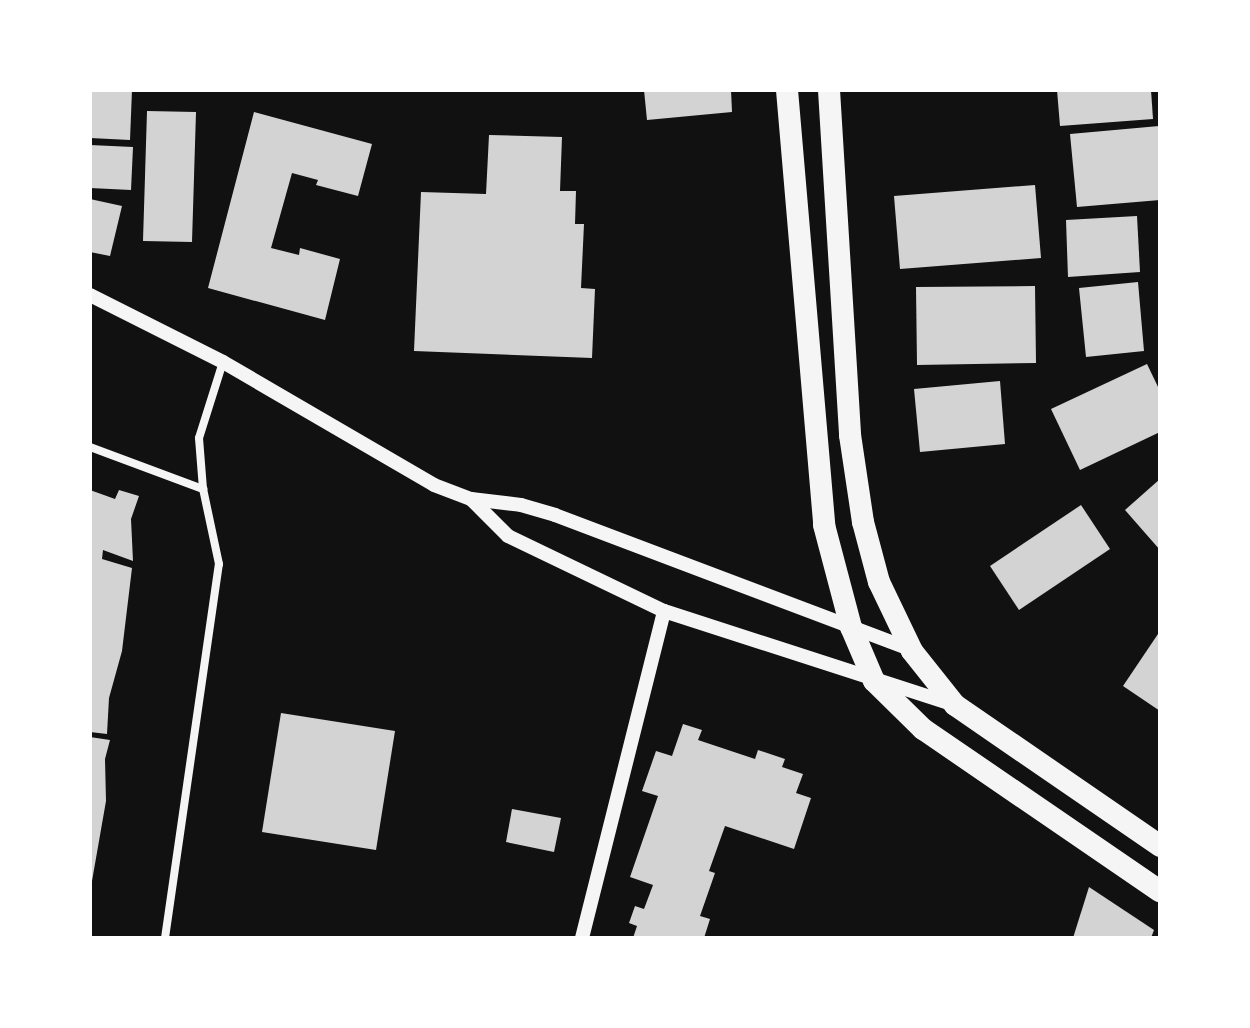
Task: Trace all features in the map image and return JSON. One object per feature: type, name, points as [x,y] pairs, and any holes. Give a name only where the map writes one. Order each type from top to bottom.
[{"type":"highway","points":[[787,90],[824,525],[851,627],[874,681],[923,729],[1160,891]]},
{"type":"highway","points":[[829,90],[850,435],[863,522],[876,571],[912,651],[955,705],[1160,846]]},
{"type":"street","points":[[90,295],[223,362],[434,485],[471,499],[521,505],[555,515],[912,651]]},
{"type":"street","points":[[165,938],[219,564],[203,489],[199,438],[223,362]]},
{"type":"street","points":[[90,447],[203,489]]},
{"type":"street","points":[[471,499],[508,536],[664,611],[955,705]]},
{"type":"street","points":[[582,938],[664,611]]},
{"type":"building","points":[[90,90],[132,90],[130,140],[90,138]]},
{"type":"building","points":[[644,90],[731,90],[732,112],[647,120]]},
{"type":"building","points":[[1057,90],[1151,90],[1153,119],[1060,126]]},
{"type":"building","points":[[147,111],[196,112],[192,242],[143,241]]},
{"type":"building","points":[[254,112],[372,144],[358,196],[316,185],[318,180],[292,173],[271,248],[299,255],[300,248],[340,259],[325,320],[208,288]]},
{"type":"building","points":[[1159,126],[1160,200],[1077,207],[1070,134]]},
{"type":"building","points":[[489,135],[562,137],[560,191],[576,191],[575,224],[584,224],[581,288],[595,289],[592,358],[414,351],[421,192],[486,194]]},
{"type":"building","points":[[90,145],[133,147],[131,190],[90,188]]},
{"type":"building","points":[[1035,185],[1041,258],[900,269],[894,196]]},
{"type":"building","points":[[90,199],[122,206],[110,256],[90,252]]},
{"type":"building","points":[[1137,216],[1140,272],[1068,277],[1066,220]]},
{"type":"building","points":[[1138,282],[1144,351],[1086,357],[1079,288]]},
{"type":"building","points":[[1035,286],[1036,363],[917,365],[916,287]]},
{"type":"building","points":[[1147,364],[1160,391],[1160,432],[1080,470],[1051,409]]},
{"type":"building","points":[[1000,381],[1005,444],[920,452],[914,389]]},
{"type":"building","points":[[1160,479],[1160,550],[1125,510]]},
{"type":"building","points":[[90,490],[115,499],[119,490],[139,496],[131,519],[133,561],[103,550],[102,559],[132,568],[122,651],[109,698],[107,734],[90,732]]},
{"type":"building","points":[[1081,505],[1110,549],[1019,610],[990,566]]},
{"type":"building","points":[[1160,631],[1160,711],[1123,686]]},
{"type":"building","points":[[281,713],[395,731],[376,850],[262,832]]},
{"type":"building","points":[[683,724],[702,730],[698,740],[755,759],[758,750],[785,759],[782,767],[803,774],[796,793],[811,798],[794,849],[725,826],[709,871],[715,873],[700,916],[710,919],[704,938],[633,938],[637,926],[629,923],[635,906],[644,909],[653,885],[630,877],[658,796],[642,791],[656,751],[672,756]]},
{"type":"building","points":[[90,737],[110,740],[105,759],[106,801],[92,881]]},
{"type":"building","points":[[512,809],[561,818],[554,852],[506,842]]},
{"type":"building","points":[[1089,887],[1154,930],[1151,938],[1073,938]]}]
